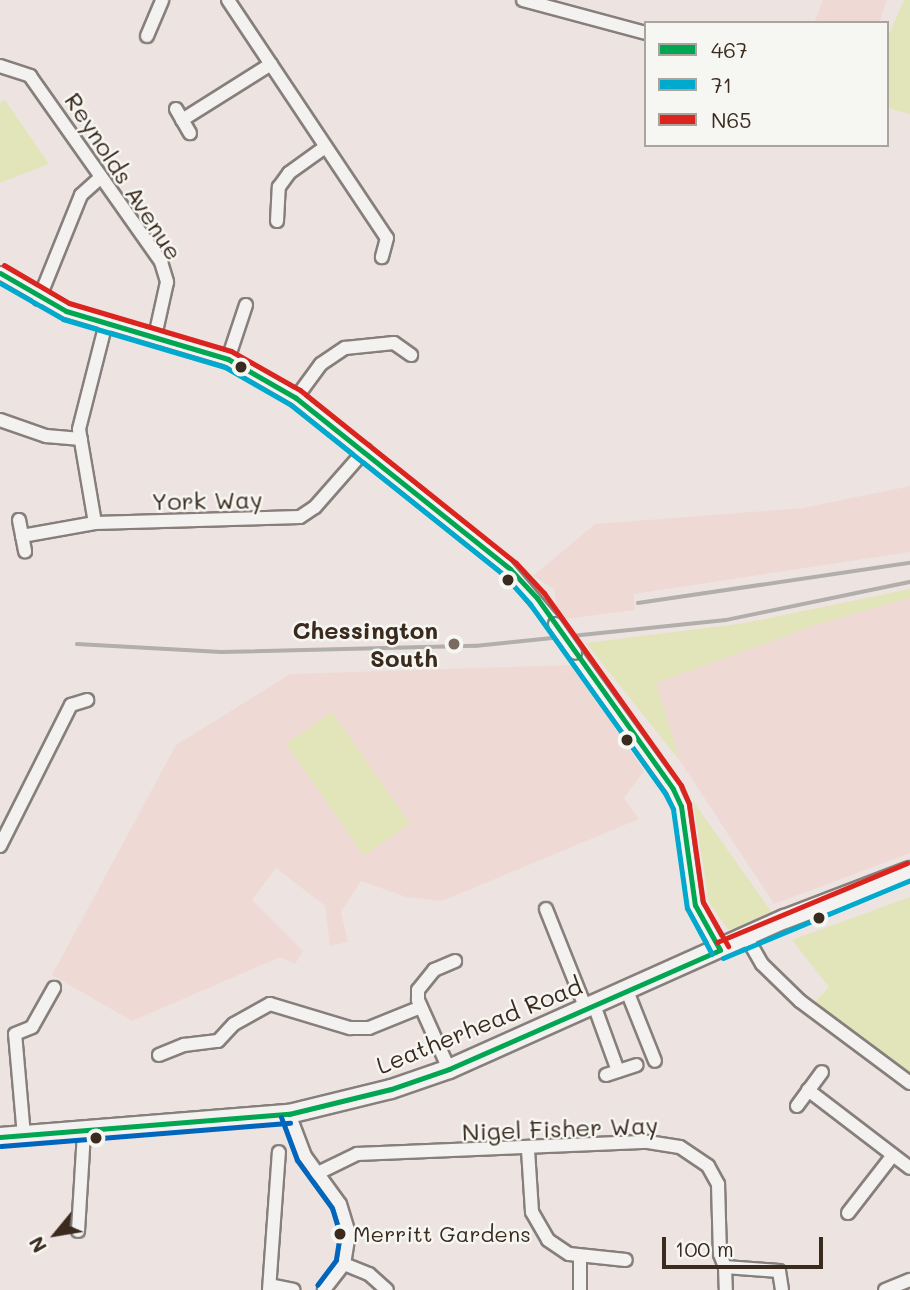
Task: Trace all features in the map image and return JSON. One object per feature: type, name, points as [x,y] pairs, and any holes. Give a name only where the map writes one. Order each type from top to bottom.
[{"type":"highway","name":"Leatherhead Road","points":[[0,1138],[289,1114],[391,1089],[449,1069],[747,938],[910,871]]},
{"type":"street","points":[[147,36],[162,0]]},
{"type":"street","points":[[228,0],[387,238],[382,257]]},
{"type":"street","points":[[523,0],[644,32]]},
{"type":"street","points":[[190,134],[179,114],[271,64]]},
{"type":"street","name":"Reynolds Avenue","points":[[0,66],[30,76],[161,262],[167,282],[155,336]]},
{"type":"street","points":[[277,221],[279,187],[289,173],[325,147]]},
{"type":"street","points":[[39,299],[81,195],[101,177]]},
{"type":"street","points":[[0,273],[39,299],[106,323],[228,359],[296,398],[365,450],[510,569],[555,624],[673,789],[681,806],[695,905],[720,950]]},
{"type":"street","points":[[228,359],[246,305]]},
{"type":"street","points":[[95,523],[79,429],[106,323]]},
{"type":"street","points":[[296,398],[321,364],[345,348],[394,343],[411,355]]},
{"type":"street","points":[[0,419],[46,436],[81,439]]},
{"type":"street","name":"York Way","points":[[22,536],[95,523],[300,517],[315,507],[365,450]]},
{"type":"street","points":[[19,520],[25,551]]},
{"type":"street","points":[[0,846],[71,705],[87,700]]},
{"type":"street","points":[[546,909],[590,1007],[612,1073],[636,1065]]},
{"type":"street","points":[[747,938],[762,964],[800,1001],[910,1083]]},
{"type":"street","points":[[449,1069],[421,1007],[420,984],[435,970],[455,961]]},
{"type":"street","points":[[24,1136],[15,1034],[32,1027],[54,988]]},
{"type":"street","points":[[627,991],[654,1061]]},
{"type":"street","points":[[159,1055],[184,1045],[218,1041],[234,1024],[270,1004],[350,1028],[369,1028],[421,1007]]},
{"type":"street","points":[[797,1106],[822,1072]]},
{"type":"street","points":[[808,1090],[910,1168]]},
{"type":"street","points":[[289,1114],[316,1174],[345,1216],[349,1233],[344,1264],[324,1290]]},
{"type":"street","points":[[78,1231],[84,1132]]},
{"type":"street","name":"Nigel Fisher Way","points":[[316,1174],[357,1154],[528,1150],[648,1142],[696,1155],[719,1184],[720,1254],[725,1267],[726,1290]]},
{"type":"street","points":[[528,1150],[532,1212],[539,1229],[558,1248],[580,1257],[626,1260]]},
{"type":"street","points":[[279,1152],[282,1167],[270,1287],[293,1290]]},
{"type":"street","points":[[848,1206],[893,1156]]},
{"type":"street","points":[[580,1257],[580,1290]]},
{"type":"street","points":[[344,1264],[369,1274],[387,1290]]},
{"type":"street","points":[[725,1267],[779,1271],[782,1290]]},
{"type":"street","points":[[885,1290],[910,1280]]},
{"type":"shaded area","points":[[823,0],[887,0],[880,21],[815,21]]},
{"type":"shaded area","points":[[910,486],[910,552],[634,594],[635,610],[565,619],[557,609],[554,589],[533,576],[595,524],[803,508]]},
{"type":"shaded area","points":[[910,598],[910,853],[774,904],[680,761],[656,683],[818,624]]},
{"type":"shaded area","points":[[573,665],[644,771],[624,798],[639,819],[442,901],[406,897],[361,881],[341,912],[348,942],[330,946],[325,906],[276,868],[252,900],[303,951],[295,964],[280,957],[132,1021],[52,975],[176,745],[290,674]]},
{"type":"green space","points":[[904,0],[910,0],[910,114],[889,109],[889,34]]},
{"type":"green space","points":[[5,100],[49,164],[0,183],[0,103]]},
{"type":"green space","points":[[910,589],[910,598],[818,624],[656,683],[680,761],[586,643],[745,623]]},
{"type":"green space","points":[[332,712],[410,823],[364,856],[286,744]]},
{"type":"green space","points":[[693,801],[773,914],[739,930],[728,929],[709,903]]},
{"type":"green space","points":[[910,897],[910,1076],[814,1003],[829,987],[792,940]]},
{"type":"railway","points":[[638,603],[910,563]]},
{"type":"railway","points":[[77,644],[221,652],[475,646],[726,620],[910,582]]},
{"type":"transit line","name":"N65","points":[[4,265],[69,303],[231,351],[300,390],[516,563],[544,593],[681,785],[689,804],[703,902],[728,946]]},
{"type":"transit line","name":"467","points":[[0,273],[66,311],[228,359],[296,398],[510,569],[537,598],[673,789],[681,806],[695,905],[720,950]]},
{"type":"transit line","name":"71","points":[[0,283],[63,319],[225,367],[291,405],[504,575],[530,604],[665,793],[673,809],[687,908],[712,954]]},
{"type":"transit line","name":"N65","points":[[717,942],[907,863]]},
{"type":"transit line","name":"71","points":[[723,958],[910,880]]},
{"type":"transit line","name":"467","points":[[0,1137],[289,1114],[391,1089],[449,1069],[720,950]]},
{"type":"transit line","points":[[281,1117],[297,1160],[332,1208],[340,1234],[336,1260],[317,1285]]},
{"type":"transit line","points":[[1,1146],[290,1123]]},
{"type":"place","name":"Chessington South","points":[[454,644]]},
{"type":"place","name":"Merritt Gardens","points":[[340,1234]]}]
